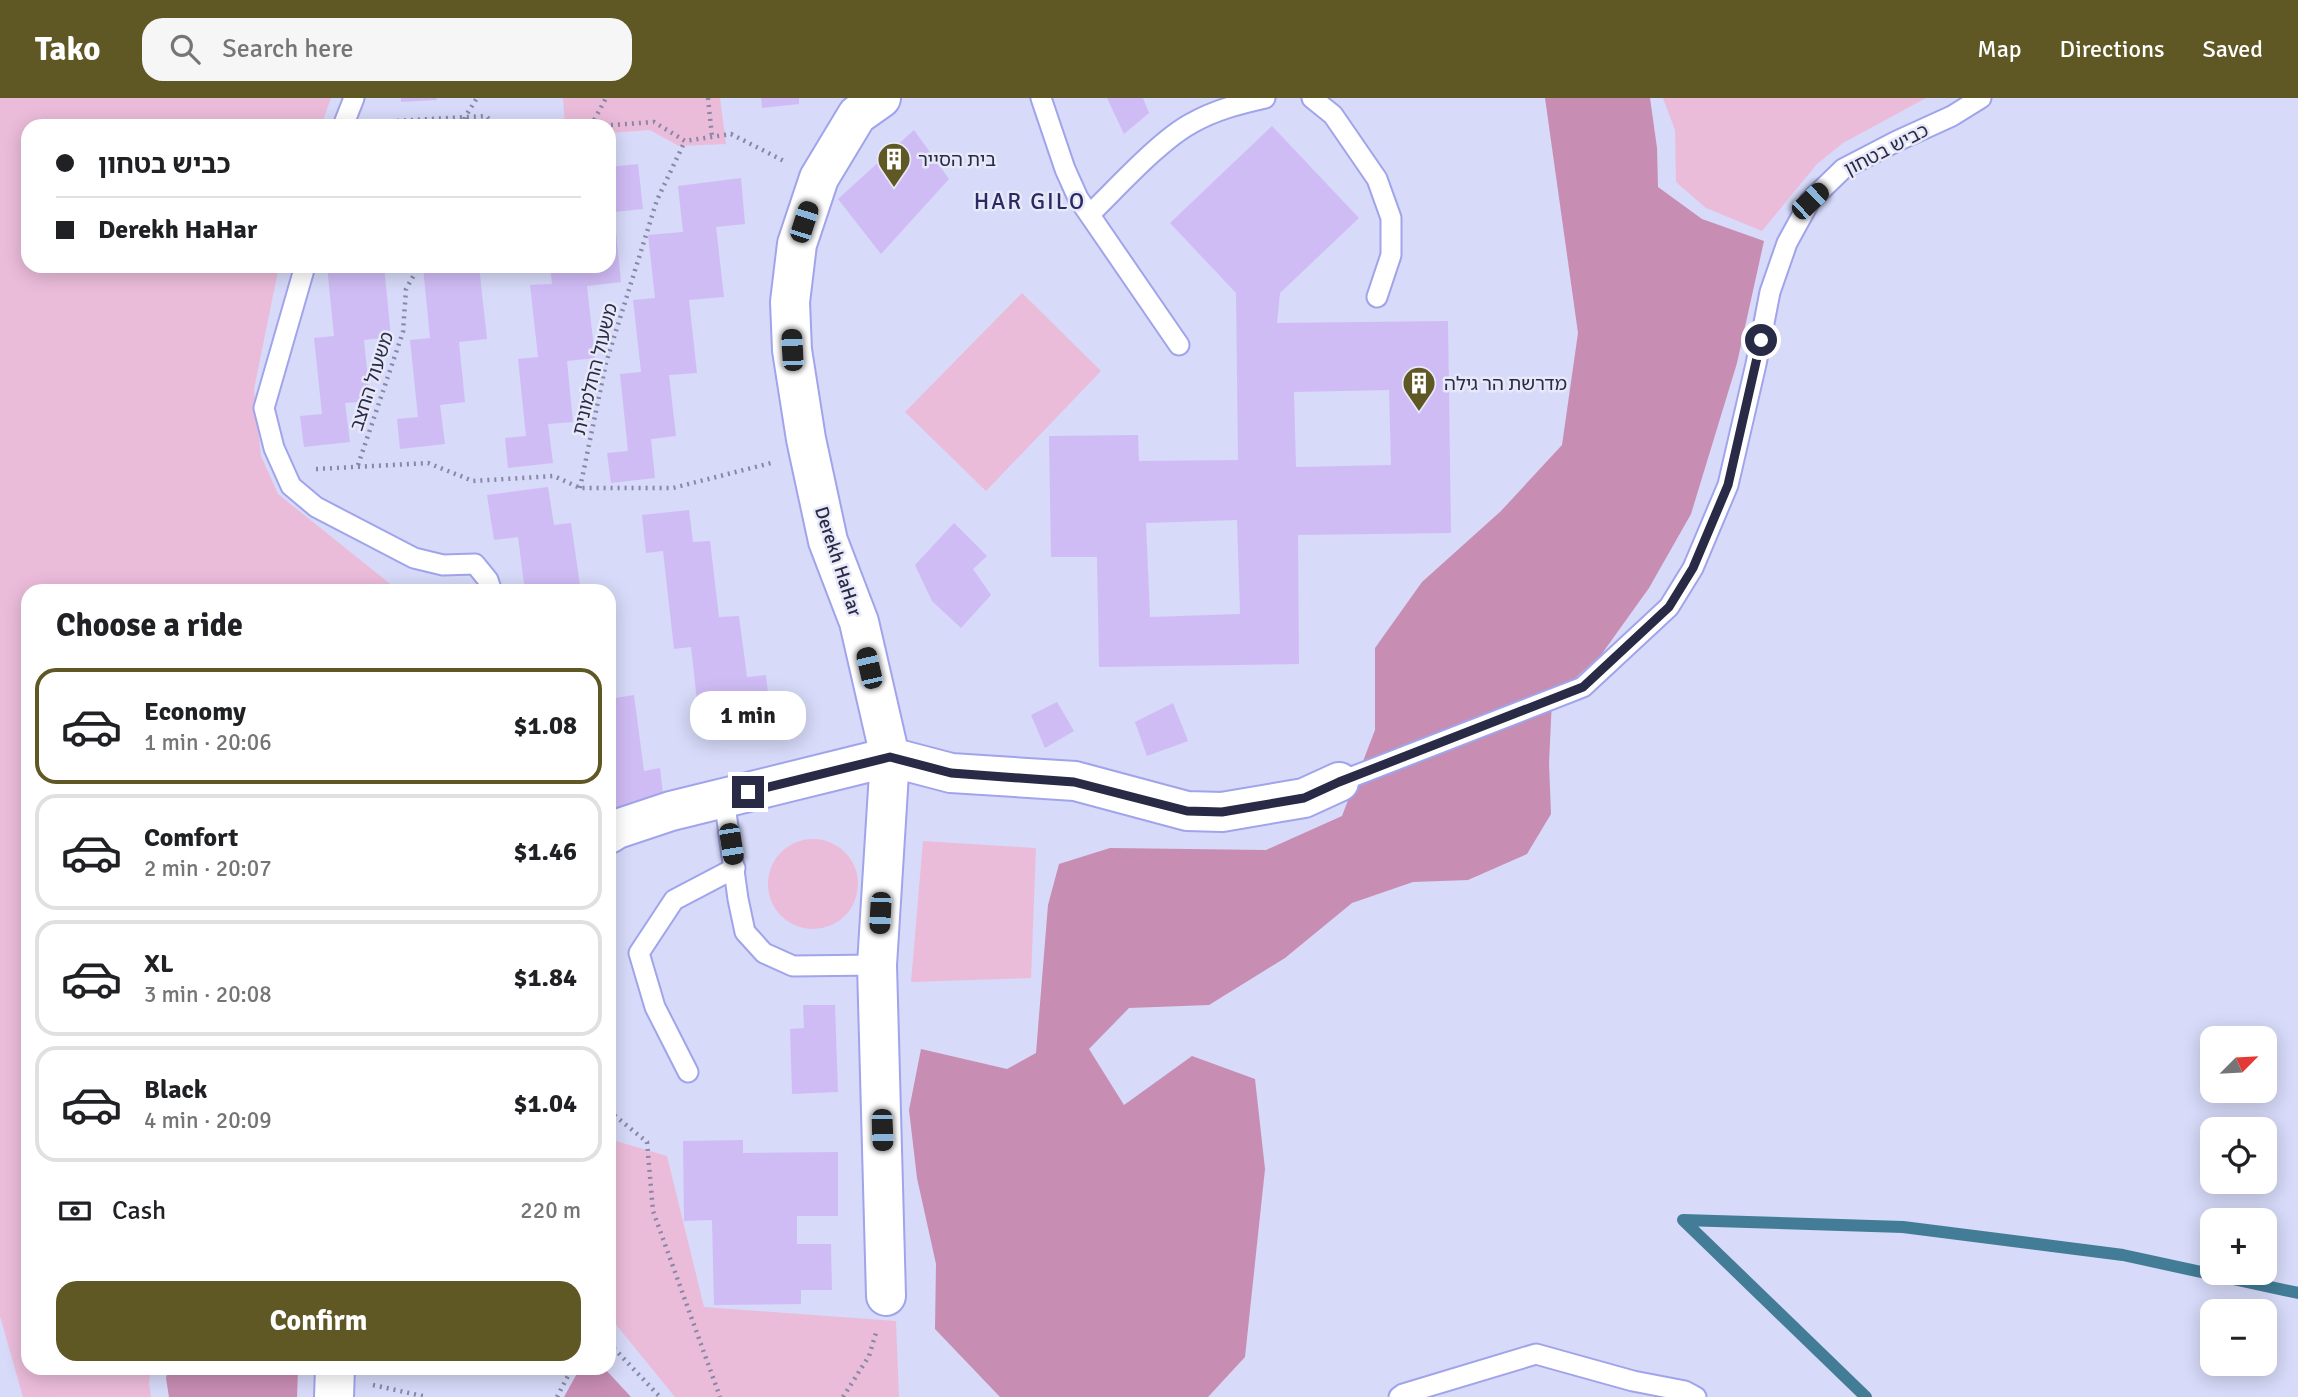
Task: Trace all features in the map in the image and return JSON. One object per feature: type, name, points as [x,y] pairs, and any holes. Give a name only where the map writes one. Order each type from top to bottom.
[{"type":"street","name":"Derekh HaHar","points":[[881,98],[857,115],[818,178],[797,244],[790,302],[792,350],[809,453],[828,541],[859,622],[890,757],[877,965],[887,1296]]},
{"type":"street","points":[[616,830],[671,811],[890,757],[951,773],[1074,782],[1187,811],[1222,812],[1304,798],[1339,782]]},
{"type":"lane","points":[[346,119],[354,98]]},
{"type":"lane","points":[[1041,98],[1065,169],[1078,198],[1179,345]]},
{"type":"lane","points":[[1090,214],[1154,152],[1189,124],[1230,106],[1265,98]]},
{"type":"lane","points":[[1312,98],[1333,115],[1377,179],[1391,218],[1391,255],[1377,297]]},
{"type":"lane","name":"כביש בטחון","points":[[1339,782],[1583,687],[1669,607],[1693,568],[1728,485],[1770,292],[1787,243],[1810,201],[1843,169],[1952,116],[1981,98]]},
{"type":"lane","points":[[303,273],[264,408],[274,448],[291,486],[316,507],[414,558],[443,565],[475,564],[489,584]]},
{"type":"lane","points":[[724,798],[745,932],[764,953],[793,966],[877,965]]},
{"type":"lane","points":[[688,1072],[655,1007],[639,953],[674,900],[735,868]]},
{"type":"lane","points":[[1399,1397],[1536,1354],[1633,1381],[1685,1391],[1696,1397]]},
{"type":"path","points":[[465,117],[477,98]]},
{"type":"path","points":[[595,119],[606,98]]},
{"type":"path","points":[[708,98],[712,137]]},
{"type":"path","points":[[435,119],[486,116],[489,119]]},
{"type":"path","points":[[616,125],[654,122],[685,141],[731,134],[818,178]]},
{"type":"path","name":"משעול החלמונית","points":[[580,488],[606,363],[657,200],[685,141]]},
{"type":"path","name":"משעול החצב","points":[[358,465],[403,332],[406,289],[415,273]]},
{"type":"path","points":[[286,471],[428,463],[473,481],[554,476],[580,488],[673,488],[809,453]]},
{"type":"path","points":[[616,1117],[648,1142],[653,1211],[720,1397]]},
{"type":"path","points":[[843,1397],[869,1356],[887,1296]]},
{"type":"path","points":[[616,1350],[660,1397]]},
{"type":"path","points":[[557,1397],[568,1375]]},
{"type":"path","points":[[335,1381],[427,1397]]},
{"type":"shaded area","points":[[0,98],[331,98],[324,119],[21,119],[21,273],[278,273],[254,389],[261,456],[278,494],[390,584],[21,584],[21,1375],[150,1375],[151,1397],[23,1397],[0,1316]]},
{"type":"shaded area","points":[[563,98],[720,98],[726,144],[679,146],[650,130],[616,132],[616,119],[564,119]]},
{"type":"shaded area","points":[[1545,98],[1650,98],[1657,148],[1658,187],[1702,219],[1764,241],[1737,363],[1691,514],[1649,588],[1601,655],[1552,699],[1549,763],[1551,814],[1527,854],[1468,880],[1413,882],[1352,903],[1285,958],[1209,1005],[1129,1008],[1089,1049],[1124,1105],[1192,1056],[1255,1079],[1265,1169],[1245,1357],[1208,1397],[1000,1397],[935,1329],[936,1264],[917,1178],[909,1110],[921,1049],[1007,1069],[1036,1053],[1048,905],[1059,864],[1110,848],[1266,850],[1342,816],[1375,730],[1375,648],[1422,582],[1501,511],[1562,445],[1578,333]]},
{"type":"shaded area","points":[[1663,98],[1926,98],[1843,143],[1817,164],[1762,231],[1706,208],[1676,182],[1675,130]]},
{"type":"shaded area","points":[[1022,293],[1101,371],[986,491],[905,412]]},
{"type":"shaded area","points":[[813,839],[830,842],[845,852],[855,867],[858,884],[855,901],[845,916],[830,926],[813,929],[796,926],[781,916],[771,901],[768,884],[771,867],[781,852],[796,842]]},
{"type":"shaded area","points":[[923,841],[1036,848],[1031,978],[911,982]]},
{"type":"shaded area","points":[[616,1141],[667,1156],[704,1307],[896,1321],[899,1397],[675,1397],[616,1325]]},
{"type":"shaded area","points":[[167,1375],[298,1375],[297,1397],[169,1397]]},
{"type":"shaded area","points":[[576,1375],[611,1375],[631,1397],[564,1397]]},
{"type":"building","points":[[401,98],[436,98],[437,100],[401,102]]},
{"type":"building","points":[[761,98],[799,98],[799,104],[762,108]]},
{"type":"building","points":[[1107,98],[1143,98],[1149,113],[1124,134]]},
{"type":"building","name":"מדרשת הר גילה","points":[[1272,126],[1359,218],[1280,293],[1277,323],[1448,321],[1451,533],[1298,535],[1299,664],[1099,667],[1097,557],[1051,557],[1049,436],[1138,435],[1139,461],[1238,460],[1236,293],[1170,223]],"holes":[[[1389,390],[1391,465],[1296,467],[1294,392]],[[1237,520],[1240,614],[1150,617],[1146,523]]]},
{"type":"building","name":"בית הסייר","points":[[914,130],[949,179],[881,254],[838,199]]},
{"type":"building","points":[[638,164],[643,209],[616,212],[616,166]]},
{"type":"building","points":[[741,178],[745,224],[716,227],[724,297],[689,300],[697,373],[669,375],[676,436],[651,439],[655,478],[611,483],[607,453],[628,451],[620,374],[641,372],[633,300],[655,298],[648,235],[683,232],[678,186]]},
{"type":"building","points":[[616,232],[621,282],[587,286],[595,358],[567,361],[573,422],[548,424],[553,463],[508,468],[505,438],[526,436],[518,359],[538,357],[530,285],[552,284],[551,273],[616,273]]},
{"type":"building","points":[[328,273],[385,273],[391,337],[364,340],[370,401],[345,403],[350,442],[304,447],[300,416],[322,414],[314,338],[334,336]]},
{"type":"building","points":[[424,273],[480,273],[487,339],[459,342],[465,402],[440,405],[445,444],[400,449],[397,419],[418,417],[410,340],[430,338]]},
{"type":"building","points":[[548,487],[554,525],[571,523],[580,584],[524,584],[518,537],[494,540],[487,495]]},
{"type":"building","points":[[689,510],[693,542],[710,541],[719,617],[739,616],[747,677],[766,675],[772,728],[701,736],[691,647],[674,649],[663,551],[646,553],[642,515]]},
{"type":"building","points":[[954,523],[987,556],[973,569],[991,595],[961,628],[932,601],[915,565]]},
{"type":"building","points":[[634,695],[644,771],[660,768],[664,802],[616,808],[616,698]]},
{"type":"building","points":[[1057,702],[1074,731],[1045,748],[1031,715]]},
{"type":"building","points":[[1173,703],[1188,741],[1147,756],[1135,722]]},
{"type":"building","points":[[803,1005],[835,1005],[838,1092],[792,1094],[790,1029],[804,1028]]},
{"type":"building","points":[[743,1140],[743,1153],[838,1152],[838,1216],[797,1216],[797,1244],[831,1244],[832,1290],[801,1290],[801,1304],[714,1305],[712,1220],[684,1221],[683,1141]]},
{"type":"waterway","points":[[1866,1397],[1683,1220],[1903,1227],[2123,1255],[2298,1293]]},
{"type":"place","name":"בית הסייר","points":[[894,189]]},
{"type":"place","name":"מדרשת הר גילה","points":[[1419,413]]},
{"type":"district","name":"HAR GILO","points":[[1030,201]]},
{"type":"route","points":[[748,792],[890,757],[951,773],[1074,782],[1187,811],[1222,812],[1304,798],[1583,687],[1669,607],[1693,568],[1728,485],[1761,340]]}]
